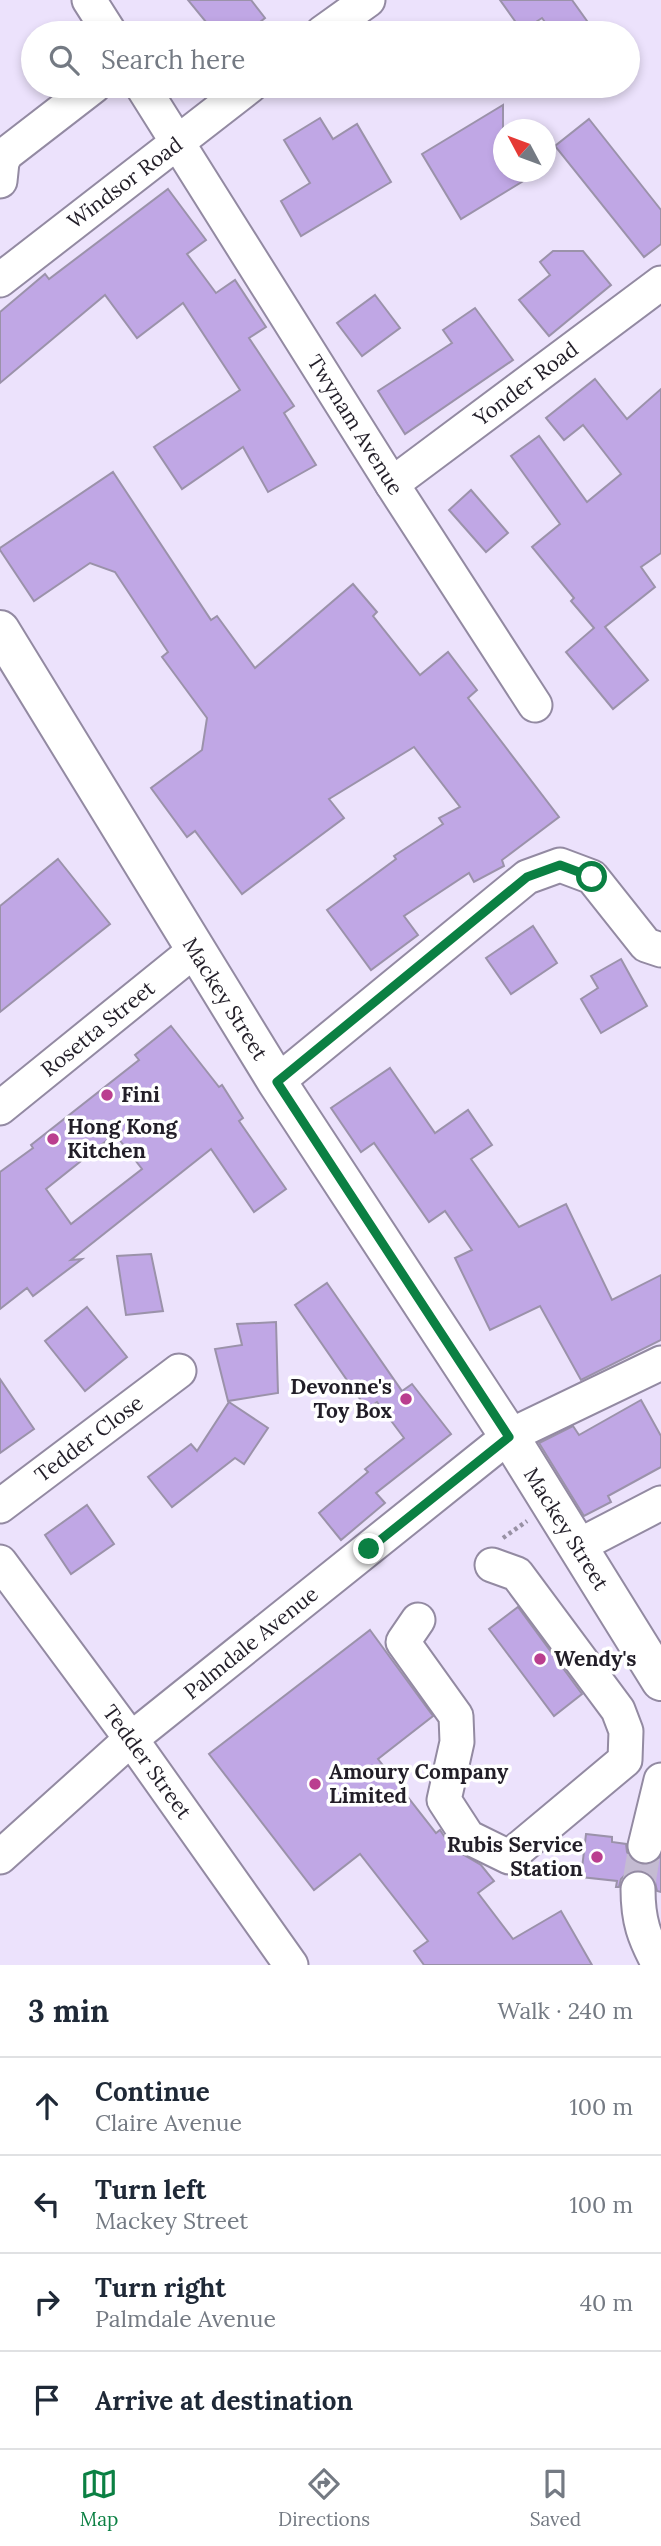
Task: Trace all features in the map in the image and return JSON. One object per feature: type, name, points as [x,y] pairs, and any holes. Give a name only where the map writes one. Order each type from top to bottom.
[{"type":"main road","name":"Mackey Street","points":[[0,630],[277,1082],[509,1437],[661,1681]]},
{"type":"street","points":[[89,0],[102,21]]},
{"type":"street","points":[[339,21],[368,0]]},
{"type":"street","points":[[0,181],[2,162],[6,155],[79,98]]},
{"type":"street","name":"Twynam Avenue","points":[[150,98],[392,484],[536,705]]},
{"type":"street","name":"Windsor Road","points":[[0,281],[235,98]]},
{"type":"street","name":"Yonder Road","points":[[392,484],[661,284]]},
{"type":"street","points":[[277,1082],[527,877],[560,865],[592,877],[646,945],[661,950]]},
{"type":"street","name":"Rosetta Street","points":[[0,1108],[195,950]]},
{"type":"street","name":"Palmdale Avenue","points":[[0,1857],[131,1739],[509,1437],[661,1363]]},
{"type":"street","name":"Tedder Close","points":[[0,1506],[179,1371]]},
{"type":"street","points":[[576,1547],[661,1503]]},
{"type":"street","name":"Tedder Street","points":[[0,1562],[131,1739],[291,1965]]},
{"type":"street","points":[[418,1620],[403,1642],[456,1716],[457,1742],[444,1800],[468,1837],[509,1857],[625,1760],[626,1731],[618,1710],[517,1574],[492,1565]]},
{"type":"street","points":[[652,1832],[661,1780]]},
{"type":"street","points":[[638,1889],[638,1914],[644,1937],[659,1965]]},
{"type":"path","points":[[492,1565],[492,1545],[550,1504]]},
{"type":"building","points":[[188,0],[251,0],[265,18],[261,21],[205,21]]},
{"type":"building","points":[[500,0],[572,0],[587,21],[544,21],[542,18],[537,21],[515,21]]},
{"type":"building","points":[[503,105],[503,119],[493,119],[493,182],[522,182],[461,219],[422,154]]},
{"type":"building","points":[[320,118],[333,139],[357,124],[391,182],[301,236],[281,201],[310,183],[284,140]]},
{"type":"building","points":[[589,119],[661,210],[661,244],[644,257],[556,145]]},
{"type":"building","points":[[168,189],[206,240],[187,254],[216,293],[235,280],[266,327],[249,338],[294,406],[284,413],[316,465],[268,492],[243,447],[182,489],[154,447],[240,390],[183,303],[137,338],[105,295],[0,383],[0,312],[45,274],[49,279]]},
{"type":"building","points":[[553,251],[583,251],[611,285],[549,336],[519,300],[550,275],[540,262]]},
{"type":"building","points":[[375,295],[400,328],[362,356],[337,323]]},
{"type":"building","points":[[475,308],[513,360],[405,434],[378,391],[452,343],[443,330]]},
{"type":"building","points":[[595,379],[627,419],[661,389],[661,553],[641,567],[655,587],[605,627],[648,680],[613,709],[566,652],[594,628],[571,601],[574,598],[532,547],[560,524],[511,456],[539,436],[587,502],[621,474],[583,425],[564,440],[546,418]]},
{"type":"building","points":[[113,472],[211,620],[217,616],[255,668],[353,584],[377,612],[373,616],[420,675],[448,652],[477,690],[468,698],[559,817],[502,860],[504,866],[474,882],[469,873],[404,916],[418,935],[371,970],[327,910],[396,859],[394,856],[443,824],[439,818],[460,807],[414,747],[329,799],[344,818],[242,894],[195,831],[187,837],[151,788],[202,750],[207,718],[162,657],[168,652],[115,572],[90,563],[34,601],[0,550]]},
{"type":"building","points":[[471,490],[508,533],[486,552],[449,510]]},
{"type":"building","points":[[58,859],[110,924],[0,1012],[0,906]]},
{"type":"building","points":[[533,926],[557,963],[511,994],[486,958]]},
{"type":"building","points":[[621,959],[647,1006],[601,1033],[581,999],[598,988],[591,976]]},
{"type":"building","points":[[171,1026],[219,1087],[222,1085],[243,1118],[239,1121],[286,1189],[254,1212],[211,1149],[71,1260],[82,1259],[33,1296],[27,1288],[0,1309],[0,1172],[139,1060],[135,1055]],"holes":[[[115,1134],[142,1169],[71,1224],[46,1189]]]},
{"type":"building","points":[[390,1068],[435,1133],[468,1110],[492,1145],[471,1159],[519,1227],[566,1204],[612,1300],[661,1275],[661,1340],[581,1380],[540,1306],[490,1330],[455,1258],[472,1250],[445,1211],[429,1222],[374,1143],[361,1152],[331,1108]]},
{"type":"building","points":[[151,1254],[163,1311],[126,1315],[117,1256]]},
{"type":"building","points":[[327,1283],[402,1391],[412,1384],[451,1434],[376,1493],[385,1503],[341,1540],[319,1513],[368,1472],[365,1469],[404,1438],[377,1402],[367,1409],[295,1305]]},
{"type":"building","points":[[87,1307],[127,1357],[85,1391],[45,1341]]},
{"type":"building","points":[[276,1322],[278,1393],[228,1401],[215,1349],[242,1345],[237,1324]]},
{"type":"building","points":[[0,1379],[34,1429],[0,1453]]},
{"type":"building","points":[[641,1400],[661,1436],[661,1467],[608,1496],[611,1502],[584,1516],[539,1443],[573,1426],[579,1435]]},
{"type":"building","points":[[229,1402],[268,1428],[244,1464],[235,1458],[172,1507],[148,1477],[191,1444],[197,1451]]},
{"type":"building","points":[[87,1505],[114,1544],[71,1574],[45,1535]]},
{"type":"building","name":"Wendy's","points":[[518,1607],[582,1694],[554,1716],[489,1629]]},
{"type":"building","name":"Amoury Company Limited","points":[[370,1630],[433,1716],[378,1759],[436,1833],[440,1830],[452,1848],[481,1865],[494,1881],[478,1893],[513,1939],[561,1911],[592,1965],[424,1965],[414,1951],[428,1941],[360,1854],[314,1890],[209,1754]]},
{"type":"building","points":[[586,1834],[612,1837],[612,1842],[626,1844],[631,1859],[640,1864],[651,1864],[661,1856],[661,1892],[657,1891],[654,1878],[647,1872],[638,1870],[627,1873],[621,1879],[619,1887],[616,1887],[617,1881],[581,1877]]},
{"type":"tunnel","points":[[638,1889],[645,1846]]},
{"type":"place","name":"Fini","points":[[107,1095]]},
{"type":"place","name":"Hong Kong Kitchen","points":[[53,1139]]},
{"type":"place","name":"Devonne's Toy Box","points":[[406,1399]]},
{"type":"place","name":"Wendy's","points":[[540,1659]]},
{"type":"place","name":"Amoury Company Limited","points":[[315,1784]]},
{"type":"place","name":"Rubis Service Station","points":[[597,1857]]},
{"type":"route","points":[[369,1549],[509,1437],[277,1082],[527,877],[560,865],[592,877]]}]
